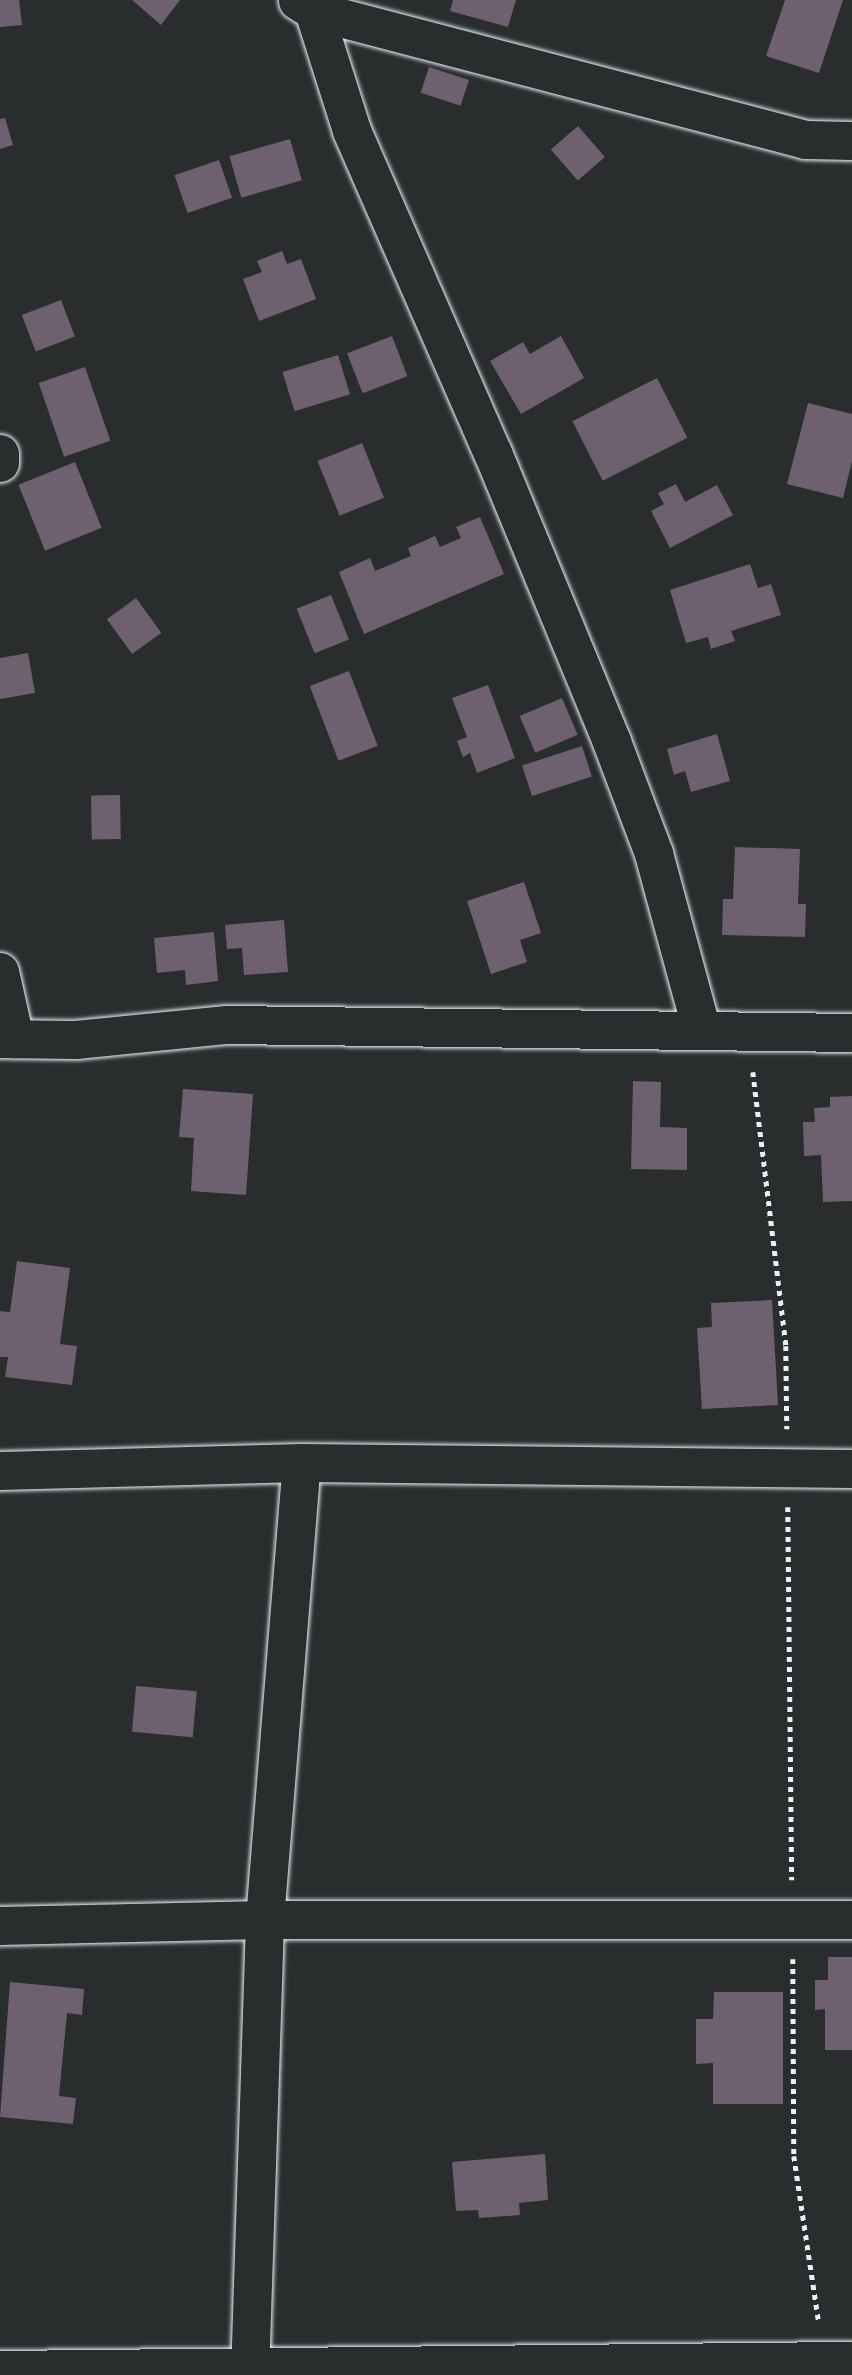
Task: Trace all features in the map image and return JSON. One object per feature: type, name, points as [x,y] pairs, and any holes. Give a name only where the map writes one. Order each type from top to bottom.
[{"type":"street","points":[[305,5],[806,140],[852,141]]},
{"type":"street","points":[[305,5],[352,131],[488,441],[617,755],[654,854],[702,1031]]},
{"type":"street","points":[[0,454],[0,463]]},
{"type":"street","points":[[0,972],[8,1039],[76,1040],[227,1025],[684,1033],[852,1033]]},
{"type":"street","points":[[250,2371],[265,1920],[302,1462]]},
{"type":"street","points":[[0,1471],[302,1462],[852,1469]]},
{"type":"street","points":[[0,1926],[265,1920],[852,1920]]},
{"type":"street","points":[[0,2370],[250,2371],[836,2361]]},
{"type":"path","points":[[748,1033],[786,1346],[794,2156],[819,2315],[836,2361]]},
{"type":"building","points":[[0,0],[19,0],[22,25],[0,27]]},
{"type":"building","points":[[132,0],[180,0],[161,25]]},
{"type":"building","points":[[453,0],[516,0],[508,27],[450,11]]},
{"type":"building","points":[[785,0],[843,0],[819,73],[766,56]]},
{"type":"building","points":[[429,67],[469,80],[461,106],[421,93]]},
{"type":"building","points":[[5,118],[13,145],[0,149],[0,119]]},
{"type":"building","points":[[578,126],[605,157],[578,181],[551,150]]},
{"type":"building","points":[[290,139],[302,180],[241,198],[229,156]]},
{"type":"building","points":[[219,160],[232,198],[188,213],[175,175]]},
{"type":"building","points":[[282,251],[287,264],[301,259],[316,299],[259,321],[243,279],[262,272],[257,261]]},
{"type":"building","points":[[61,300],[75,336],[36,351],[22,315]]},
{"type":"building","points":[[392,336],[407,376],[363,393],[347,353]]},
{"type":"building","points":[[561,336],[584,378],[521,414],[490,361],[523,342],[530,354]]},
{"type":"building","points":[[338,355],[350,394],[295,411],[283,372]]},
{"type":"building","points":[[85,367],[110,441],[64,457],[39,383]]},
{"type":"building","points":[[657,378],[687,438],[603,481],[572,421]]},
{"type":"building","points":[[808,403],[852,414],[852,461],[843,498],[787,484]]},
{"type":"building","points":[[362,443],[384,498],[340,516],[317,461]]},
{"type":"building","points":[[75,462],[102,528],[45,551],[18,485]]},
{"type":"building","points":[[676,484],[685,502],[717,485],[733,515],[670,548],[651,511],[664,504],[658,493]]},
{"type":"building","points":[[480,517],[504,574],[364,634],[339,572],[370,558],[375,571],[411,556],[408,548],[435,536],[440,547],[461,538],[456,527]]},
{"type":"building","points":[[750,564],[758,588],[771,584],[781,615],[731,631],[735,641],[711,649],[708,637],[686,643],[670,590]]},
{"type":"building","points":[[331,595],[349,640],[315,653],[297,609]]},
{"type":"building","points":[[136,598],[161,633],[132,654],[107,619]]},
{"type":"building","points":[[28,653],[35,693],[0,699],[0,658]]},
{"type":"building","points":[[349,671],[378,746],[338,761],[310,686]]},
{"type":"building","points":[[488,685],[515,758],[477,773],[470,753],[463,757],[457,741],[467,737],[452,698]]},
{"type":"building","points":[[562,698],[578,735],[535,753],[520,716]]},
{"type":"building","points":[[717,734],[730,781],[691,792],[685,771],[674,775],[667,749]]},
{"type":"building","points":[[582,746],[592,776],[532,796],[522,765]]},
{"type":"building","points":[[120,795],[121,839],[92,839],[91,796]]},
{"type":"building","points":[[735,847],[800,849],[798,904],[806,904],[805,937],[722,935],[723,899],[733,899]]},
{"type":"building","points":[[524,882],[541,933],[520,940],[527,962],[491,974],[467,901]]},
{"type":"building","points":[[284,920],[288,972],[244,975],[242,948],[227,949],[225,925]]},
{"type":"building","points":[[214,932],[218,981],[186,985],[185,970],[157,973],[154,938]]},
{"type":"building","points":[[633,1081],[661,1082],[660,1127],[687,1128],[687,1170],[631,1169]]},
{"type":"building","points":[[183,1089],[253,1094],[246,1195],[191,1191],[194,1138],[179,1137]]},
{"type":"building","points":[[852,1096],[852,1201],[823,1202],[821,1155],[804,1156],[803,1122],[815,1122],[814,1108],[830,1107],[830,1097]]},
{"type":"building","points":[[17,1261],[70,1268],[60,1344],[77,1346],[72,1385],[5,1377],[8,1357],[0,1357],[0,1311],[10,1312]]},
{"type":"building","points":[[772,1300],[778,1405],[702,1409],[697,1328],[712,1327],[711,1303]]},
{"type":"building","points":[[136,1686],[197,1691],[193,1737],[132,1732]]},
{"type":"building","points":[[828,1957],[852,1957],[852,2050],[825,2050],[825,2009],[815,2010],[815,1980],[828,1980]]},
{"type":"building","points":[[10,1982],[84,1989],[82,2015],[67,2013],[59,2096],[76,2098],[73,2124],[0,2117]]},
{"type":"building","points":[[714,1992],[783,1992],[783,2104],[713,2104],[713,2063],[696,2064],[696,2019],[713,2019]]},
{"type":"building","points":[[545,2154],[548,2200],[519,2203],[520,2215],[479,2218],[478,2210],[456,2211],[452,2162]]}]
